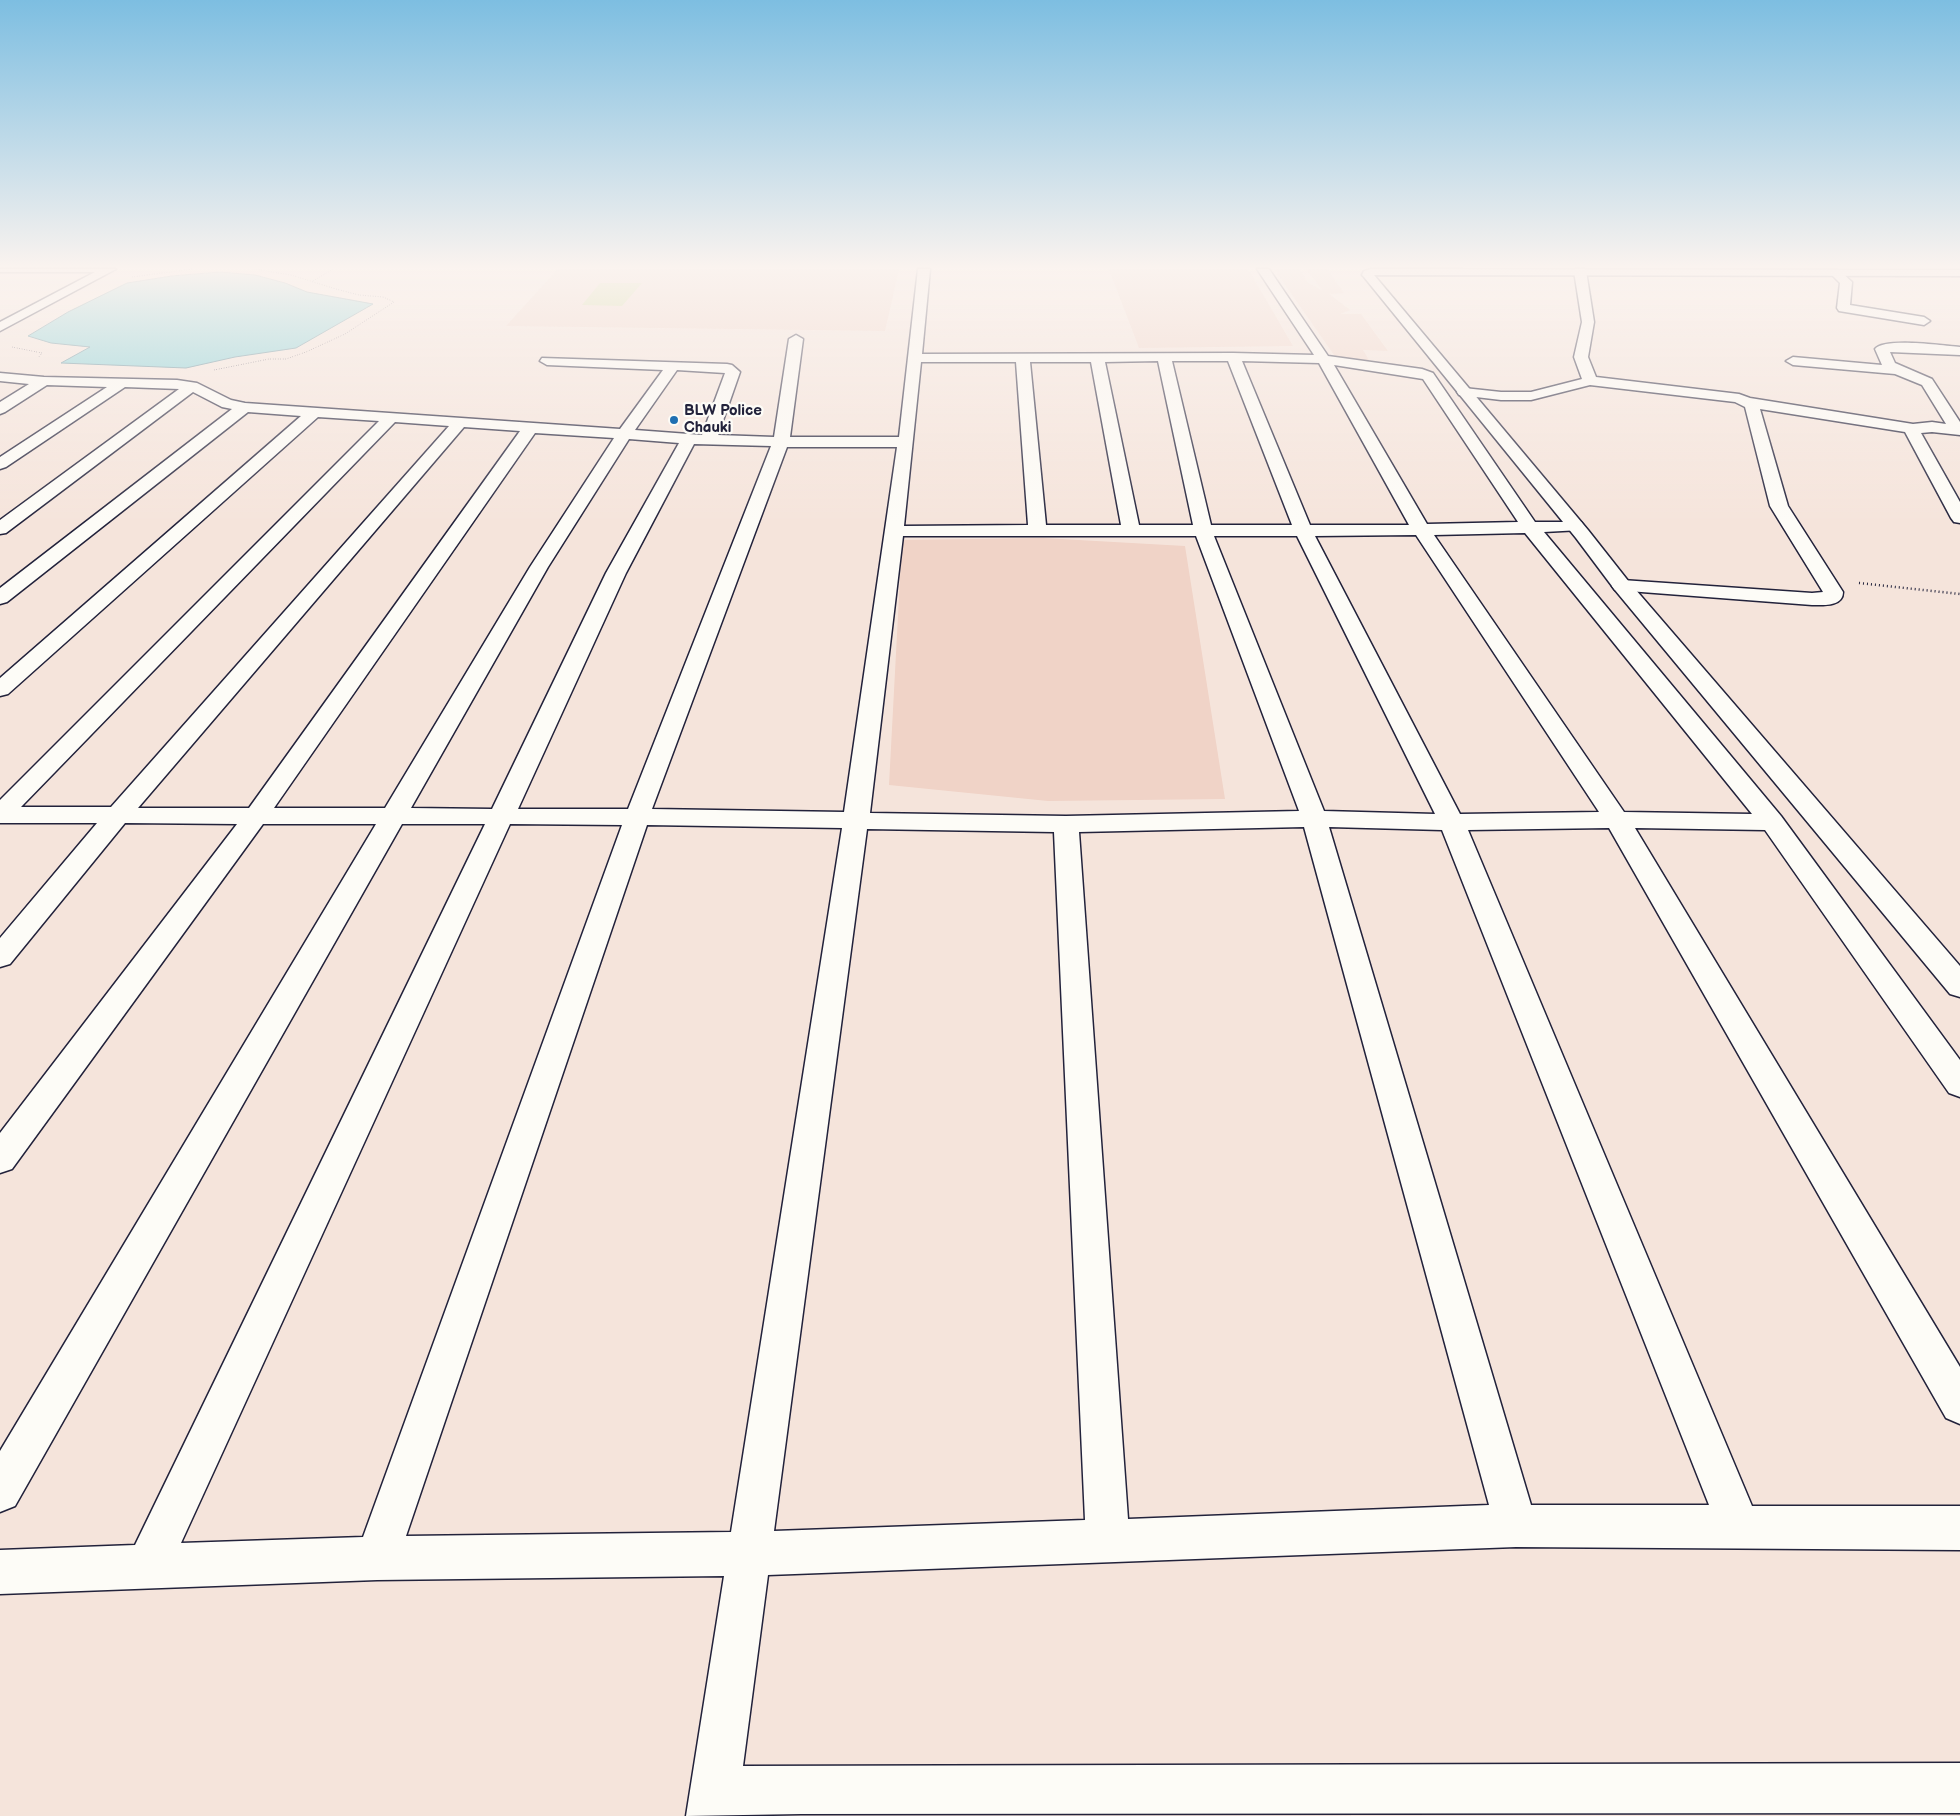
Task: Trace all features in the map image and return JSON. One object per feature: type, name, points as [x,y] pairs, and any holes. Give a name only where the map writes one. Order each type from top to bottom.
[{"type":"street","points":[[377,1558],[637,817],[781,442],[794,354]]},
{"type":"street","points":[[914,354],[906,442],[856,820],[713,1804],[841,1789],[1960,1788]]},
{"type":"street","points":[[1320,354],[1421,530],[1617,820],[1960,1404]]},
{"type":"street","points":[[1433,354],[1622,586],[1960,986]]},
{"type":"street","points":[[1582,354],[1581,358],[1590,381]]},
{"type":"street","points":[[1883,354],[1885,361],[1894,370]]},
{"type":"street","points":[[1164,357],[1203,531],[1314,819],[1516,1526]]},
{"type":"street","points":[[914,358],[1233,357],[1324,359],[1413,372],[1428,376],[1530,527],[1772,822],[1960,1084]]},
{"type":"street","points":[[1233,357],[1303,530],[1452,822],[1739,1527]]},
{"type":"street","points":[[1097,358],[1131,531]]},
{"type":"street","points":[[1022,359],[1038,532]]},
{"type":"street","points":[[147,1568],[616,573],[698,440],[733,372],[727,368],[716,367],[547,361]]},
{"type":"street","points":[[1793,361],[1894,370],[1927,382],[1958,430]]},
{"type":"street","points":[[0,1491],[539,567],[623,436],[674,365]]},
{"type":"street","points":[[0,377],[44,381],[177,384],[192,386],[216,400],[245,407],[623,436],[781,442],[906,442]]},
{"type":"street","points":[[0,409],[44,381]]},
{"type":"street","points":[[1464,392],[1501,396],[1531,396],[1590,381],[1724,396],[1747,402],[1913,429],[1932,427],[1958,430]]},
{"type":"street","points":[[0,464],[122,383]]},
{"type":"street","points":[[0,529],[192,386]]},
{"type":"street","points":[[1622,586],[1827,599],[1833,597],[1833,592],[1779,506],[1752,405],[1747,402]]},
{"type":"street","points":[[0,598],[245,407]]},
{"type":"street","points":[[0,690],[314,412]]},
{"type":"street","points":[[0,815],[391,418]]},
{"type":"street","points":[[0,957],[118,815],[460,423]]},
{"type":"street","points":[[0,1159],[256,816],[530,429]]},
{"type":"street","points":[[1913,429],[1960,518]]},
{"type":"street","points":[[894,531],[1421,530],[1575,526]]},
{"type":"street","points":[[0,815],[637,817],[1066,824],[1314,819],[1452,822],[1617,820],[1772,822]]},
{"type":"street","points":[[1066,824],[1108,1541]]},
{"type":"street","points":[[0,1572],[377,1558],[749,1554],[1516,1526],[1960,1528]]},
{"type":"path","points":[[36,361],[41,354]]},
{"type":"path","points":[[212,370],[269,359],[286,359],[301,354]]},
{"type":"path","points":[[1824,578],[1960,594]]},
{"type":"shaded area","points":[[1333,354],[1365,354],[1369,360],[1341,365]]},
{"type":"shaded area","points":[[1043,538],[1185,546],[1225,799],[1048,801],[889,785],[902,540]]},
{"type":"water","points":[[78,354],[257,354],[186,368],[61,363]]},
{"type":"place","name":"BLW Police Chauki","points":[[674,420]]}]
